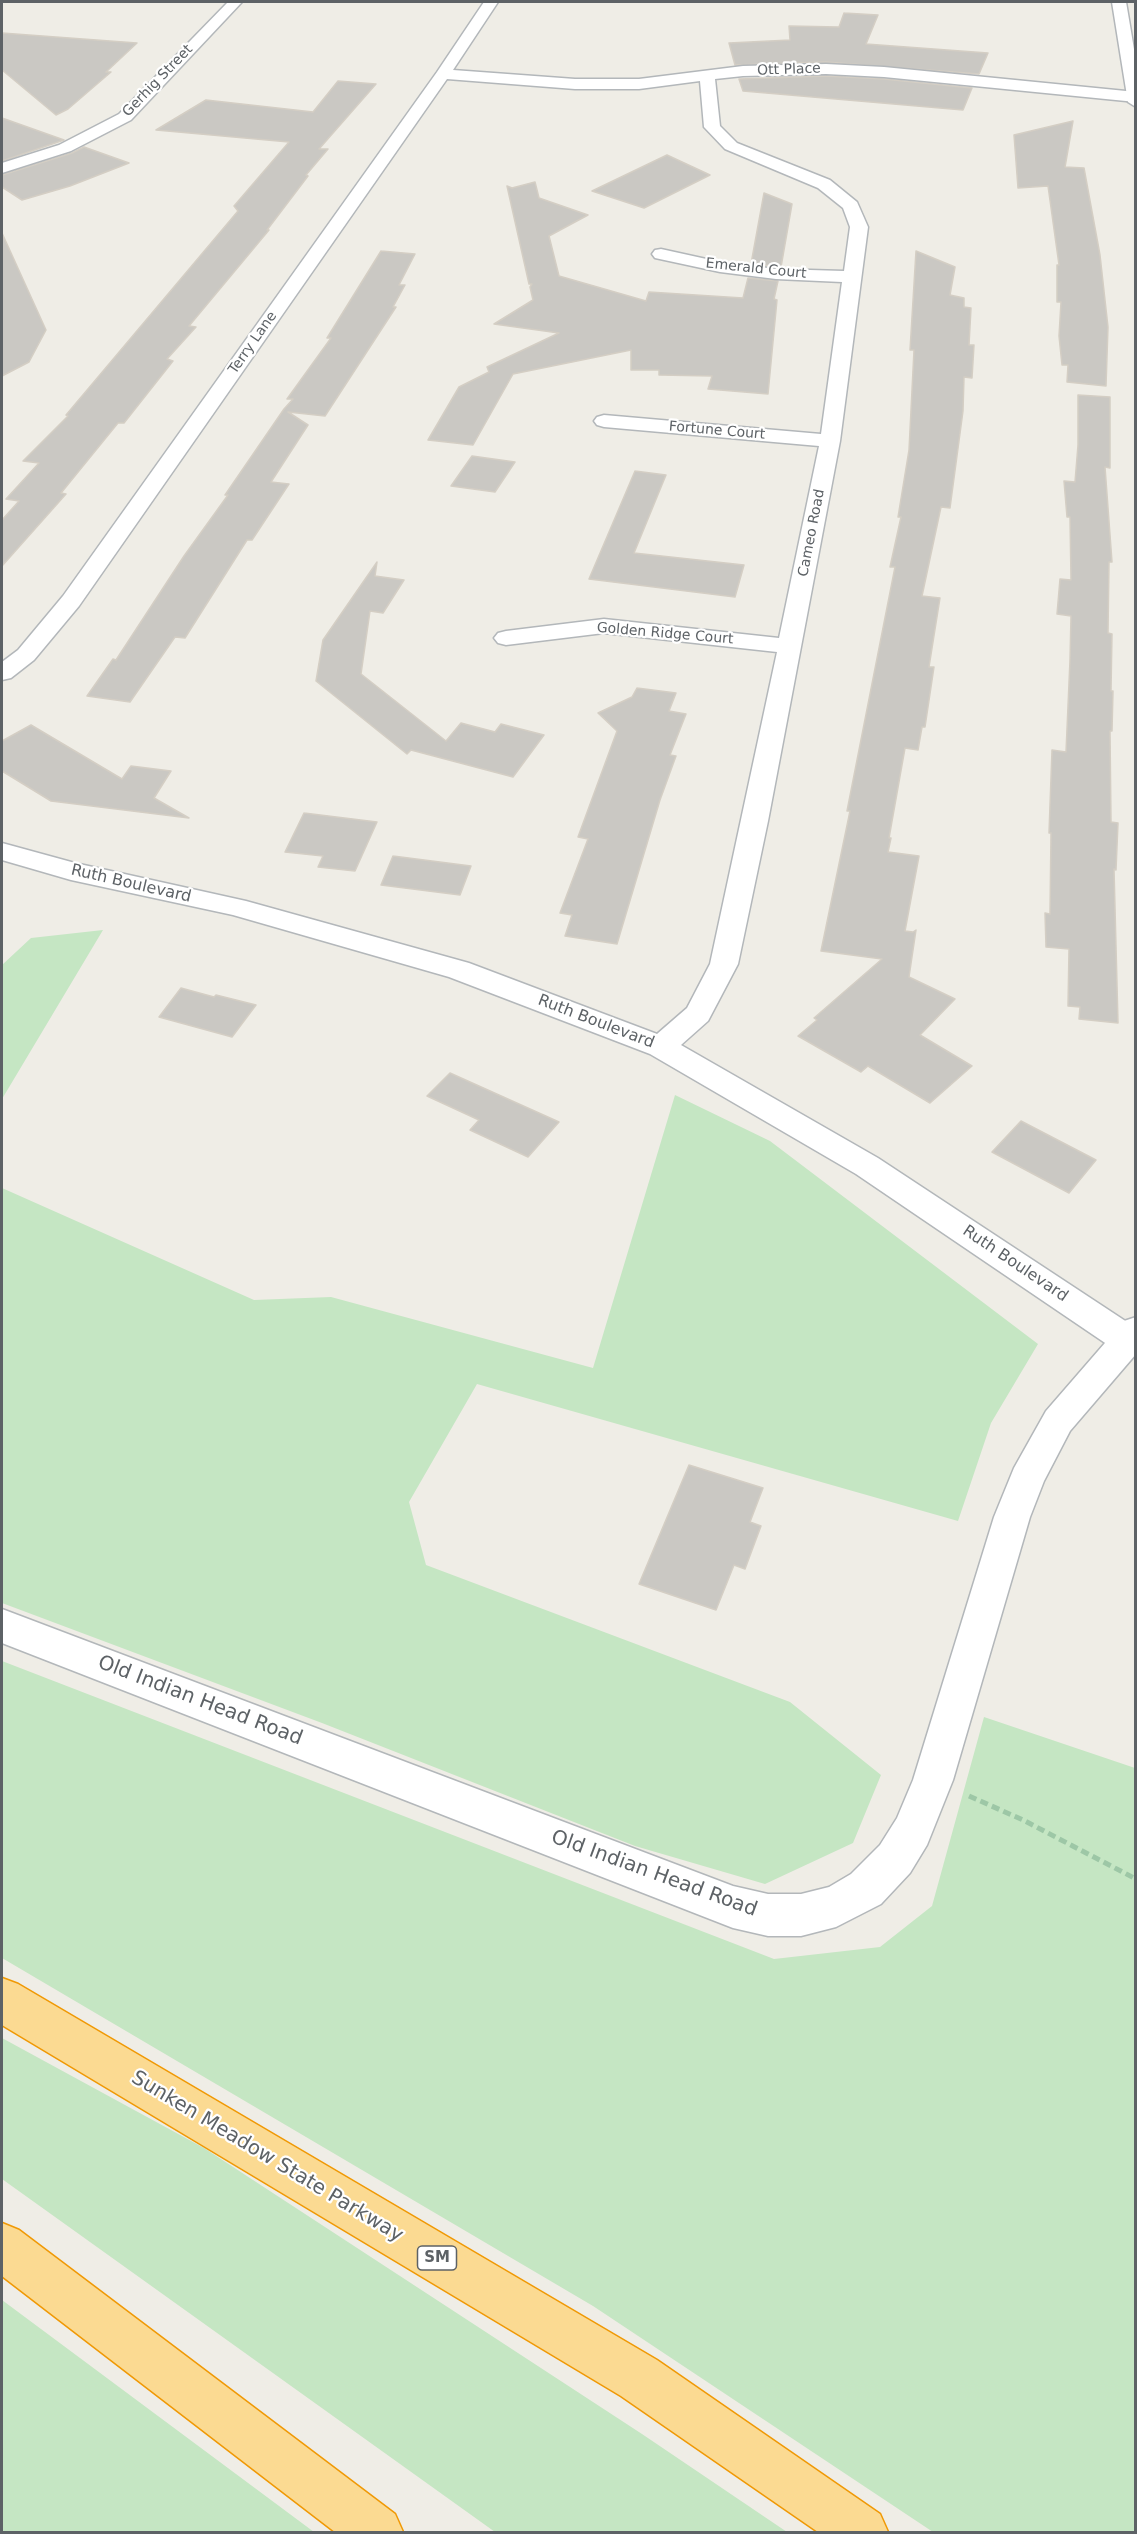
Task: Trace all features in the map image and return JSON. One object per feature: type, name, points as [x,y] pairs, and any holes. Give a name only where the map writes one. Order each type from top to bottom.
[{"type":"highway","name":"Sunken Meadow State Parkway","points":[[2,2000],[639,2378],[862,2532]]},
{"type":"highway","points":[[2,2247],[377,2532]]},
{"type":"street","name":"Gerhig Street","points":[[2,168],[66,148],[125,117],[235,2]]},
{"type":"street","name":"Terry Lane","points":[[2,673],[26,655],[71,601],[443,74],[490,2]]},
{"type":"street","points":[[1119,2],[1136,102]]},
{"type":"street","name":"Ott Place","points":[[443,74],[575,84],[639,84],[743,71],[826,69],[884,72],[982,84],[1135,97]]},
{"type":"street","name":"Cameo Road","points":[[662,1047],[698,1014],[724,964],[755,821],[830,441],[859,227],[851,206],[824,184],[731,146],[712,127],[708,76]]},
{"type":"street","name":"Emerald Court","points":[[661,254],[720,267],[776,274],[852,277]]},
{"type":"street","name":"Fortune Court","points":[[603,421],[830,441]]},
{"type":"street","name":"Golden Ridge Court","points":[[506,638],[604,626],[789,646]]},
{"type":"street","name":"Ruth Boulevard","points":[[2,851],[70,871],[236,907],[459,970],[662,1047],[867,1166],[1131,1334]]},
{"type":"street","name":"Old Indian Head Road","points":[[2,1626],[733,1907],[768,1915],[801,1915],[836,1906],[866,1889],[895,1859],[912,1831],[933,1780],[1012,1517],[1027,1479],[1059,1421],[1131,1334]]},
{"type":"path","points":[[933,1780],[1023,1820],[1136,1879]]},
{"type":"green space","points":[[103,930],[2,1099],[2,965],[31,938]]},
{"type":"green space","points":[[675,1095],[770,1141],[1038,1344],[991,1423],[958,1521],[477,1384],[409,1502],[426,1565],[790,1702],[881,1775],[853,1843],[765,1884],[635,1846],[322,1723],[2,1603],[2,1188],[254,1300],[331,1297],[593,1368]]},
{"type":"green space","points":[[2,1661],[774,1959],[880,1947],[932,1906],[984,1717],[1135,1768],[1135,2532],[933,2532],[593,2306],[2,1958]]},
{"type":"green space","points":[[2,2038],[204,2148],[642,2434],[787,2532],[495,2532],[2,2179]]},
{"type":"green space","points":[[2,2300],[314,2532],[2,2532]]},
{"type":"building","points":[[844,13],[878,15],[866,44],[988,53],[979,74],[826,62],[735,65],[729,43],[790,40],[789,26],[839,27]]},
{"type":"building","points":[[2,33],[137,43],[106,72],[111,72],[68,109],[56,115],[2,70]]},
{"type":"building","points":[[826,76],[972,88],[963,110],[743,91],[739,79]]},
{"type":"building","points":[[338,81],[376,84],[319,149],[328,149],[306,175],[308,176],[267,230],[269,230],[189,326],[196,327],[167,359],[173,361],[124,423],[118,423],[61,493],[66,494],[2,566],[2,520],[19,501],[6,499],[39,463],[23,461],[68,416],[66,415],[238,211],[234,206],[289,142],[156,130],[206,100],[313,112]]},
{"type":"building","points":[[2,118],[64,140],[2,161]]},
{"type":"building","points":[[1073,121],[1065,167],[1084,168],[1100,255],[1108,327],[1106,386],[1067,382],[1068,365],[1062,365],[1059,336],[1061,302],[1057,302],[1057,265],[1059,265],[1048,186],[1018,188],[1014,135]]},
{"type":"building","points":[[84,147],[129,163],[70,186],[22,200],[2,187],[2,175],[72,153]]},
{"type":"building","points":[[667,155],[710,175],[644,208],[592,191]]},
{"type":"building","points":[[535,182],[539,198],[588,215],[549,236],[559,276],[646,301],[649,292],[743,298],[748,278],[778,281],[774,299],[777,300],[768,394],[708,389],[712,376],[659,375],[659,370],[631,370],[631,350],[513,374],[473,445],[428,440],[459,387],[489,372],[487,367],[559,333],[494,324],[533,300],[530,287],[532,284],[529,284],[507,186],[512,188]]},
{"type":"building","points":[[764,193],[792,204],[781,267],[751,264]]},
{"type":"building","points":[[2,233],[46,330],[29,362],[2,376]]},
{"type":"building","points":[[381,251],[415,254],[399,285],[405,285],[393,307],[396,307],[325,416],[288,412],[308,425],[271,482],[289,484],[252,540],[247,540],[185,638],[175,637],[130,702],[87,696],[113,659],[116,660],[184,556],[228,495],[225,495],[293,399],[287,399],[331,338],[327,338]]},
{"type":"building","points":[[916,251],[955,267],[950,295],[964,298],[964,307],[971,308],[969,345],[974,345],[972,378],[964,377],[963,411],[950,508],[941,507],[922,596],[940,598],[929,667],[934,667],[925,727],[922,727],[918,750],[905,748],[888,852],[919,856],[905,931],[916,930],[909,977],[955,999],[920,1035],[972,1066],[930,1103],[868,1066],[861,1072],[798,1036],[817,1020],[814,1018],[882,959],[821,951],[850,811],[847,811],[895,567],[890,567],[901,517],[898,517],[909,450],[914,350],[910,350]]},
{"type":"building","points":[[1078,395],[1110,397],[1110,468],[1105,467],[1112,562],[1109,562],[1108,633],[1112,634],[1111,691],[1113,691],[1112,731],[1110,731],[1111,822],[1118,823],[1116,870],[1114,869],[1118,1023],[1079,1019],[1080,1007],[1068,1006],[1069,949],[1046,947],[1045,913],[1050,914],[1051,833],[1049,833],[1052,750],[1066,752],[1070,660],[1071,616],[1057,614],[1060,579],[1071,580],[1070,517],[1067,517],[1064,481],[1075,482]]},
{"type":"building","points":[[472,456],[515,462],[495,492],[451,486]]},
{"type":"building","points":[[635,471],[666,475],[634,553],[744,565],[735,597],[589,579]]},
{"type":"building","points":[[377,562],[375,576],[404,580],[383,613],[370,611],[361,674],[446,741],[461,723],[495,732],[501,724],[544,735],[513,777],[411,750],[407,754],[316,681],[323,640]]},
{"type":"building","points":[[637,688],[676,693],[669,711],[686,714],[670,755],[676,756],[660,800],[617,944],[565,936],[572,915],[560,913],[588,839],[578,837],[617,731],[598,713],[632,697]]},
{"type":"building","points":[[31,725],[122,779],[131,766],[171,771],[154,798],[189,818],[51,801],[2,771],[2,741]]},
{"type":"building","points":[[304,813],[377,822],[355,871],[318,867],[323,856],[285,852]]},
{"type":"building","points":[[393,856],[471,866],[460,895],[381,885]]},
{"type":"building","points":[[181,988],[256,1005],[232,1037],[159,1017]]},
{"type":"building","points":[[450,1073],[559,1122],[528,1157],[470,1130],[479,1120],[427,1096]]},
{"type":"building","points":[[1021,1121],[1096,1160],[1069,1193],[992,1152]]},
{"type":"building","points":[[689,1465],[763,1488],[750,1522],[761,1526],[745,1569],[734,1565],[716,1610],[639,1584]]}]
